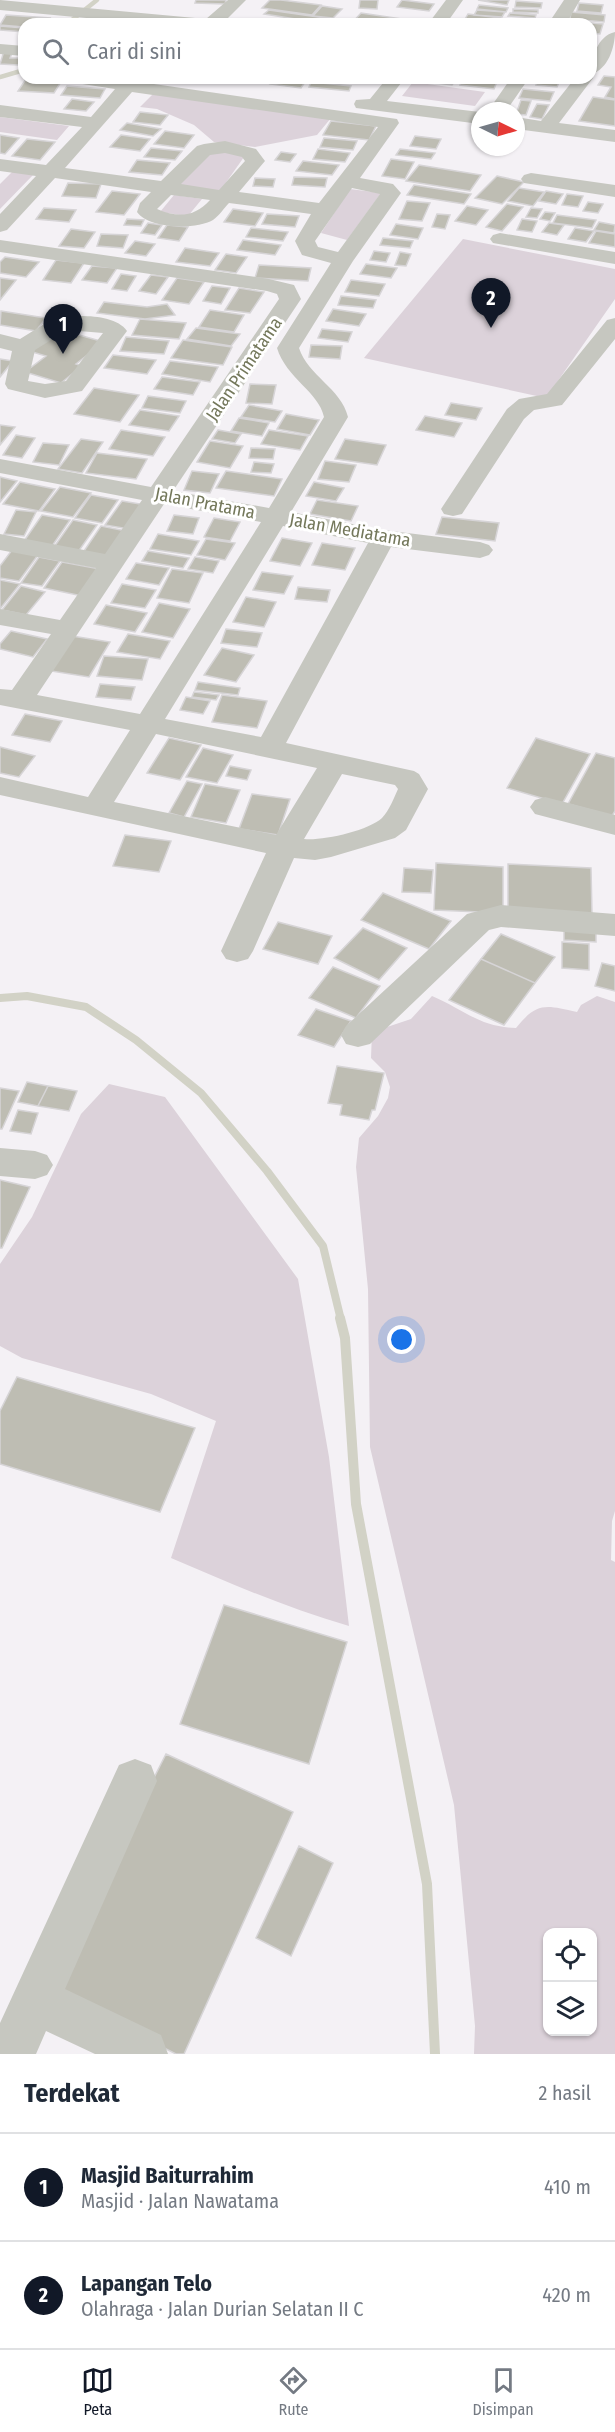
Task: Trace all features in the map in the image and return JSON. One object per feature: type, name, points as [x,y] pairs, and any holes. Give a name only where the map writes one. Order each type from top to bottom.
[{"type":"street","points":[[218,18],[238,0]]},
{"type":"street","points":[[442,18],[455,0]]},
{"type":"street","points":[[561,18],[572,0]]},
{"type":"street","points":[[0,5],[140,18]]},
{"type":"street","points":[[597,61],[615,37]]},
{"type":"street","points":[[0,49],[18,50]]},
{"type":"street","points":[[597,70],[615,73]]},
{"type":"street","points":[[0,226],[96,123],[141,84]]},
{"type":"street","points":[[162,84],[390,123],[376,145],[324,210],[304,244],[309,251],[343,260]]},
{"type":"street","points":[[173,84],[471,117]]},
{"type":"street","points":[[375,105],[391,84]]},
{"type":"street","points":[[503,102],[516,84]]},
{"type":"street","points":[[546,127],[579,84]]},
{"type":"street","points":[[0,111],[96,123]]},
{"type":"street","points":[[525,124],[615,136]]},
{"type":"street","points":[[206,148],[231,148],[249,153],[255,161],[226,196],[208,215],[198,220],[180,221],[147,212],[147,207],[206,148]]},
{"type":"street","points":[[2,168],[50,171],[324,210]]},
{"type":"street","points":[[531,178],[615,191]]},
{"type":"street","name":"Jalan Mediatama","points":[[346,181],[386,188],[391,193],[343,260],[288,348],[294,367],[333,406],[336,417],[276,517],[383,538],[480,550]]},
{"type":"street","points":[[500,239],[615,258]]},
{"type":"street","name":"Jalan Primatama","points":[[0,246],[270,285],[289,293],[287,305],[68,629]]},
{"type":"street","points":[[453,509],[515,414],[527,404],[554,400],[615,325]]},
{"type":"street","points":[[0,341],[24,346]]},
{"type":"street","name":"Jalan Pratama","points":[[0,466],[276,517],[96,808]]},
{"type":"street","points":[[269,748],[383,538]]},
{"type":"street","points":[[0,542],[113,563]]},
{"type":"street","points":[[0,617],[68,629]]},
{"type":"street","points":[[0,786],[284,847],[315,850],[384,831],[395,823],[413,789],[409,781],[269,748],[10,698],[68,629]]},
{"type":"street","points":[[237,951],[284,847],[334,763]]},
{"type":"street","points":[[545,807],[615,825]]},
{"type":"street","points":[[358,1035],[478,922],[501,916],[615,925]]},
{"type":"street","points":[[0,1162],[35,1165]]},
{"type":"street","points":[[11,2054],[135,1781]]},
{"type":"street","points":[[35,2000],[144,2052]]},
{"type":"shaded area","points":[[411,84],[485,92],[478,102],[471,102],[471,105],[402,96]]},
{"type":"shaded area","points":[[154,93],[331,118],[317,135],[255,147],[214,142],[194,125],[157,109],[140,107]]},
{"type":"shaded area","points":[[0,117],[69,126],[57,140],[0,132]]},
{"type":"shaded area","points":[[210,150],[244,157],[220,191],[177,186]]},
{"type":"shaded area","points":[[13,171],[34,174],[0,209],[0,184]]},
{"type":"shaded area","points":[[350,189],[381,193],[347,240],[321,233]]},
{"type":"shaded area","points":[[174,195],[202,199],[188,216],[160,212]]},
{"type":"shaded area","points":[[463,239],[615,269],[615,299],[546,398],[364,358]]},
{"type":"shaded area","points":[[432,996],[481,1021],[516,1028],[530,1014],[542,1008],[577,1012],[581,1005],[597,996],[615,1002],[615,1511],[612,1521],[611,1560],[615,1562],[615,2054],[474,2054],[475,2026],[454,1805],[370,1447],[368,1289],[356,1167],[359,1138],[378,1116],[388,1098],[390,1087],[385,1072],[371,1058],[372,1032],[411,1019]]},
{"type":"shaded area","points":[[109,1084],[165,1097],[298,1279],[329,1457],[349,1626],[236,1586],[171,1558],[216,1421],[151,1394],[22,1358],[0,1346],[0,1264],[32,1217],[81,1114]]},
{"type":"building","points":[[196,0],[226,0],[225,4],[195,3]]},
{"type":"building","points":[[270,0],[321,5],[312,15],[262,8]]},
{"type":"building","points":[[360,0],[378,0],[377,9],[359,8]]},
{"type":"building","points":[[402,0],[434,4],[429,11],[397,7]]},
{"type":"building","points":[[478,0],[509,0],[507,5]]},
{"type":"building","points":[[516,1],[542,3],[541,8],[515,7]]},
{"type":"building","points":[[579,3],[603,5],[601,13],[577,11]]},
{"type":"building","points":[[479,5],[508,8],[506,12],[477,9]]},
{"type":"building","points":[[322,6],[342,9],[333,18],[313,16]]},
{"type":"building","points":[[513,9],[538,10],[538,13],[513,12]]},
{"type":"building","points":[[269,10],[325,18],[289,18],[264,14]]},
{"type":"building","points":[[477,10],[505,12],[502,17],[474,15]]},
{"type":"building","points":[[571,12],[605,15],[604,22],[597,21],[597,18],[570,18]]},
{"type":"building","points":[[361,13],[395,18],[356,18]]},
{"type":"building","points":[[510,13],[536,15],[535,18],[508,16]]},
{"type":"building","points":[[468,14],[500,18],[466,18]]},
{"type":"building","points":[[6,15],[50,18],[18,18],[18,26],[0,25]]},
{"type":"building","points":[[597,23],[603,24],[600,34],[597,34]]},
{"type":"building","points":[[0,26],[18,28],[18,32],[0,30]]},
{"type":"building","points":[[4,51],[13,51],[10,58],[18,58],[18,65],[0,64]]},
{"type":"building","points":[[604,76],[615,77],[615,99],[605,97],[611,87],[598,85]]},
{"type":"building","points":[[23,84],[60,84],[54,93],[18,91]]},
{"type":"building","points":[[270,84],[304,84],[301,88]]},
{"type":"building","points":[[310,84],[351,86],[349,91],[309,87]]},
{"type":"building","points":[[460,84],[496,84],[494,89]]},
{"type":"building","points":[[536,84],[558,84],[557,87]]},
{"type":"building","points":[[67,86],[105,89],[100,98],[61,95]]},
{"type":"building","points":[[523,89],[554,92],[550,101],[519,98]]},
{"type":"building","points":[[593,97],[615,100],[615,126],[579,121]]},
{"type":"building","points":[[72,99],[94,102],[86,111],[64,109]]},
{"type":"building","points":[[521,100],[531,101],[526,115],[525,102],[520,102]]},
{"type":"building","points":[[537,104],[549,105],[542,119],[530,117]]},
{"type":"building","points":[[140,112],[168,115],[160,125],[133,122]]},
{"type":"building","points":[[331,121],[376,126],[369,140],[323,135]]},
{"type":"building","points":[[127,123],[161,129],[153,136],[120,130]]},
{"type":"building","points":[[165,131],[194,135],[184,148],[154,144]]},
{"type":"building","points":[[0,135],[19,138],[5,154],[0,153]]},
{"type":"building","points":[[121,135],[150,139],[140,151],[110,147]]},
{"type":"building","points":[[415,136],[441,139],[436,149],[410,146]]},
{"type":"building","points":[[324,138],[357,141],[353,150],[320,147]]},
{"type":"building","points":[[27,139],[55,142],[40,160],[12,156]]},
{"type":"building","points":[[151,148],[182,151],[175,160],[144,157]]},
{"type":"building","points":[[318,149],[350,153],[345,162],[313,159]]},
{"type":"building","points":[[400,149],[435,153],[431,159],[396,155]]},
{"type":"building","points":[[281,152],[296,154],[290,162],[275,160]]},
{"type":"building","points":[[391,159],[414,162],[405,179],[382,176]]},
{"type":"building","points":[[137,160],[170,163],[162,175],[129,172]]},
{"type":"building","points":[[303,161],[339,165],[332,175],[296,171]]},
{"type":"building","points":[[419,165],[481,175],[470,191],[406,181]]},
{"type":"building","points":[[497,176],[524,182],[502,204],[475,198]]},
{"type":"building","points":[[294,177],[327,178],[325,187],[292,185]]},
{"type":"building","points":[[255,178],[275,179],[273,187],[253,186]]},
{"type":"building","points":[[68,183],[101,184],[96,198],[62,196]]},
{"type":"building","points":[[414,185],[471,194],[464,204],[407,195]]},
{"type":"building","points":[[519,188],[544,192],[533,206],[508,201]]},
{"type":"building","points":[[112,191],[140,194],[124,215],[96,212]]},
{"type":"building","points":[[546,191],[563,194],[556,204],[539,201]]},
{"type":"building","points":[[567,194],[583,196],[578,207],[562,205]]},
{"type":"building","points":[[407,201],[430,203],[422,221],[399,219]]},
{"type":"building","points":[[588,202],[603,204],[598,213],[583,211]]},
{"type":"building","points":[[507,204],[523,207],[502,231],[486,227]]},
{"type":"building","points":[[467,206],[488,210],[476,225],[455,221]]},
{"type":"building","points":[[44,208],[76,210],[69,222],[36,219]]},
{"type":"building","points":[[531,208],[542,209],[537,218],[526,217]]},
{"type":"building","points":[[233,209],[263,213],[255,226],[224,222]]},
{"type":"building","points":[[545,212],[555,213],[550,221],[540,219]]},
{"type":"building","points":[[267,214],[299,216],[295,227],[262,224]]},
{"type":"building","points":[[437,214],[450,215],[445,229],[432,227]]},
{"type":"building","points":[[557,215],[596,220],[592,228],[553,223]]},
{"type":"building","points":[[127,219],[144,220],[141,226],[124,225]]},
{"type":"building","points":[[522,219],[537,221],[532,232],[517,230]]},
{"type":"building","points":[[599,222],[615,225],[614,233],[594,230]]},
{"type":"building","points":[[148,223],[162,225],[155,235],[141,233]]},
{"type":"building","points":[[549,223],[564,225],[557,235],[542,232]]},
{"type":"building","points":[[396,224],[423,228],[418,239],[390,235]]},
{"type":"building","points":[[167,225],[188,227],[179,241],[158,238]]},
{"type":"building","points":[[251,228],[288,232],[283,241],[246,237]]},
{"type":"building","points":[[575,228],[594,231],[586,242],[568,239]]},
{"type":"building","points":[[71,229],[95,232],[84,248],[59,246]]},
{"type":"building","points":[[596,231],[615,234],[615,247],[589,243]]},
{"type":"building","points":[[101,234],[128,235],[123,248],[97,246]]},
{"type":"building","points":[[383,238],[413,241],[410,248],[380,245]]},
{"type":"building","points":[[243,240],[281,245],[275,255],[237,250]]},
{"type":"building","points":[[135,241],[155,244],[146,256],[125,253]]},
{"type":"building","points":[[185,248],[219,253],[210,266],[176,262]]},
{"type":"building","points":[[374,251],[390,253],[386,262],[370,260]]},
{"type":"building","points":[[400,252],[411,254],[406,266],[395,265]]},
{"type":"building","points":[[226,254],[247,257],[236,273],[215,270]]},
{"type":"building","points":[[5,257],[39,262],[26,277],[0,273],[0,262]]},
{"type":"building","points":[[56,260],[84,263],[71,283],[43,280]]},
{"type":"building","points":[[366,264],[397,268],[391,278],[360,274]]},
{"type":"building","points":[[259,265],[311,268],[308,281],[255,278]]},
{"type":"building","points":[[92,266],[117,268],[107,283],[82,280]]},
{"type":"building","points":[[121,274],[136,276],[127,291],[112,289]]},
{"type":"building","points":[[151,275],[168,277],[156,294],[139,291]]},
{"type":"building","points":[[0,278],[16,280],[0,300]]},
{"type":"building","points":[[177,278],[204,282],[189,304],[162,300]]},
{"type":"building","points":[[351,280],[385,284],[379,296],[345,292]]},
{"type":"building","points":[[212,286],[230,288],[221,304],[203,301]]},
{"type":"building","points":[[239,288],[264,292],[250,313],[225,310]]},
{"type":"building","points":[[341,296],[376,300],[373,308],[338,305]]},
{"type":"building","points":[[104,302],[147,307],[167,304],[175,315],[145,319],[97,313]]},
{"type":"building","points":[[333,309],[366,314],[359,326],[326,321]]},
{"type":"building","points":[[210,310],[244,315],[234,332],[199,327]]},
{"type":"building","points":[[1,311],[46,318],[36,331],[0,325]]},
{"type":"building","points":[[140,319],[186,323],[179,339],[132,335]]},
{"type":"building","points":[[196,328],[240,334],[231,346],[187,339]]},
{"type":"building","points":[[58,329],[104,342],[76,364],[82,366],[61,383],[25,372],[46,356],[29,351]]},
{"type":"building","points":[[322,329],[352,332],[348,342],[318,338]]},
{"type":"building","points":[[126,337],[169,341],[164,354],[120,351]]},
{"type":"building","points":[[183,340],[232,347],[223,365],[171,358]]},
{"type":"building","points":[[311,345],[342,346],[340,359],[309,357]]},
{"type":"building","points":[[113,355],[156,360],[147,374],[104,368]]},
{"type":"building","points":[[0,359],[13,361],[0,377]]},
{"type":"building","points":[[170,361],[218,367],[210,382],[162,374]]},
{"type":"building","points":[[162,377],[200,382],[193,395],[154,389]]},
{"type":"building","points":[[250,384],[276,385],[272,404],[246,403]]},
{"type":"building","points":[[94,388],[139,395],[120,422],[74,414]]},
{"type":"building","points":[[148,396],[186,401],[180,413],[142,408]]},
{"type":"building","points":[[451,403],[482,408],[476,420],[445,415]]},
{"type":"building","points":[[249,405],[282,411],[275,422],[241,417]]},
{"type":"building","points":[[140,410],[179,416],[169,431],[129,425]]},
{"type":"building","points":[[286,414],[319,420],[310,435],[277,429]]},
{"type":"building","points":[[425,416],[462,423],[454,437],[416,430]]},
{"type":"building","points":[[239,418],[269,423],[262,436],[231,431]]},
{"type":"building","points":[[0,425],[15,427],[0,445]]},
{"type":"building","points":[[121,430],[165,437],[153,456],[109,449]]},
{"type":"building","points":[[218,430],[241,434],[235,443],[212,439]]},
{"type":"building","points":[[269,430],[308,436],[300,450],[261,444]]},
{"type":"building","points":[[16,435],[35,438],[22,458],[3,455]]},
{"type":"building","points":[[81,439],[103,442],[82,473],[58,469]]},
{"type":"building","points":[[345,439],[386,445],[377,465],[335,459]]},
{"type":"building","points":[[210,441],[243,446],[230,468],[197,462]]},
{"type":"building","points":[[43,443],[69,445],[59,465],[33,462]]},
{"type":"building","points":[[251,448],[275,449],[273,459],[249,458]]},
{"type":"building","points":[[97,453],[147,459],[136,479],[86,473]]},
{"type":"building","points":[[325,461],[356,465],[349,482],[318,479]]},
{"type":"building","points":[[254,462],[274,464],[271,473],[251,472]]},
{"type":"building","points":[[192,471],[219,474],[210,493],[184,490]]},
{"type":"building","points":[[226,471],[282,479],[274,496],[216,488]]},
{"type":"building","points":[[0,477],[17,481],[0,502]]},
{"type":"building","points":[[20,482],[55,489],[39,511],[3,504]]},
{"type":"building","points":[[314,482],[344,488],[336,501],[306,496]]},
{"type":"building","points":[[60,487],[91,493],[73,517],[41,511]]},
{"type":"building","points":[[91,495],[118,500],[102,523],[75,518]]},
{"type":"building","points":[[317,500],[358,506],[351,521],[310,514]]},
{"type":"building","points":[[122,501],[146,505],[129,529],[105,525]]},
{"type":"building","points":[[16,510],[36,512],[24,536],[4,534]]},
{"type":"building","points":[[42,515],[70,520],[50,549],[22,544]]},
{"type":"building","points":[[174,515],[199,518],[193,534],[167,531]]},
{"type":"building","points":[[442,517],[499,523],[495,541],[436,534]]},
{"type":"building","points":[[214,518],[240,522],[230,541],[204,537]]},
{"type":"building","points":[[73,520],[97,525],[78,552],[54,547]]},
{"type":"building","points":[[101,526],[126,531],[107,559],[82,554]]},
{"type":"building","points":[[158,534],[199,541],[191,555],[150,549]]},
{"type":"building","points":[[282,538],[312,543],[300,566],[270,561]]},
{"type":"building","points":[[206,539],[235,543],[225,560],[197,555]]},
{"type":"building","points":[[322,543],[355,548],[345,570],[312,565]]},
{"type":"building","points":[[12,550],[38,555],[19,581],[0,578],[0,566]]},
{"type":"building","points":[[148,551],[189,558],[183,568],[142,561]]},
{"type":"building","points":[[39,557],[60,561],[42,586],[21,583]]},
{"type":"building","points":[[195,557],[219,561],[213,573],[188,569]]},
{"type":"building","points":[[62,562],[100,569],[82,596],[44,588]]},
{"type":"building","points":[[136,563],[169,568],[159,585],[126,579]]},
{"type":"building","points":[[172,569],[203,573],[189,603],[157,598]]},
{"type":"building","points":[[262,572],[293,576],[284,594],[253,590]]},
{"type":"building","points":[[0,580],[20,584],[0,609]]},
{"type":"building","points":[[122,584],[156,590],[145,608],[111,603]]},
{"type":"building","points":[[21,586],[45,592],[26,615],[2,610]]},
{"type":"building","points":[[298,587],[330,590],[327,602],[295,599]]},
{"type":"building","points":[[246,597],[276,602],[264,627],[233,622]]},
{"type":"building","points":[[159,603],[190,609],[173,638],[142,632]]},
{"type":"building","points":[[106,605],[147,613],[135,632],[94,624]]},
{"type":"building","points":[[226,629],[262,633],[257,647],[221,643]]},
{"type":"building","points":[[11,631],[47,639],[33,657],[0,649],[0,644]]},
{"type":"building","points":[[128,634],[170,641],[160,659],[117,652]]},
{"type":"building","points":[[72,636],[110,642],[89,677],[51,671]]},
{"type":"building","points":[[222,648],[254,655],[236,682],[204,675]]},
{"type":"building","points":[[104,656],[148,659],[142,680],[97,676]]},
{"type":"building","points":[[198,682],[240,688],[238,695],[195,690]]},
{"type":"building","points":[[100,684],[135,687],[131,700],[96,697]]},
{"type":"building","points":[[194,692],[219,695],[216,700],[192,697]]},
{"type":"building","points":[[222,695],[267,701],[257,728],[212,722]]},
{"type":"building","points":[[186,697],[210,701],[203,714],[180,710]]},
{"type":"building","points":[[25,714],[62,721],[50,742],[12,735]]},
{"type":"building","points":[[169,738],[201,745],[180,780],[147,773]]},
{"type":"building","points":[[536,738],[590,754],[562,804],[507,788]]},
{"type":"building","points":[[0,747],[35,756],[19,777],[0,773]]},
{"type":"building","points":[[203,748],[233,755],[217,783],[186,777]]},
{"type":"building","points":[[596,753],[615,758],[615,811],[612,816],[568,804]]},
{"type":"building","points":[[230,766],[251,770],[247,780],[226,776]]},
{"type":"building","points":[[187,781],[202,784],[184,817],[169,813]]},
{"type":"building","points":[[205,784],[240,790],[226,823],[191,817]]},
{"type":"building","points":[[252,794],[290,799],[278,835],[239,829]]},
{"type":"building","points":[[125,835],[171,841],[159,872],[113,866]]},
{"type":"building","points":[[436,863],[503,867],[503,913],[434,910]]},
{"type":"building","points":[[508,864],[591,868],[592,914],[508,910]]},
{"type":"building","points":[[404,868],[433,870],[431,893],[402,892]]},
{"type":"building","points":[[383,893],[451,921],[429,949],[361,920]]},
{"type":"building","points":[[278,922],[332,936],[318,964],[263,949]]},
{"type":"building","points":[[564,927],[596,929],[596,942],[564,940]]},
{"type":"building","points":[[363,928],[407,948],[379,980],[334,958]]},
{"type":"building","points":[[501,934],[555,957],[535,983],[481,959]]},
{"type":"building","points":[[562,942],[589,944],[589,970],[562,968]]},
{"type":"building","points":[[481,959],[535,983],[504,1025],[449,1000]]},
{"type":"building","points":[[602,963],[615,966],[615,991],[595,986]]},
{"type":"building","points":[[333,967],[380,986],[356,1018],[309,998]]},
{"type":"building","points":[[316,1009],[351,1021],[334,1047],[298,1035]]},
{"type":"building","points":[[337,1066],[384,1073],[375,1110],[372,1110],[369,1120],[340,1115],[342,1105],[328,1103]]},
{"type":"building","points":[[27,1082],[48,1086],[38,1106],[18,1102]]},
{"type":"building","points":[[48,1086],[77,1091],[69,1111],[38,1106]]},
{"type":"building","points":[[0,1088],[19,1091],[2,1129],[0,1129]]},
{"type":"building","points":[[18,1110],[38,1113],[31,1134],[10,1131]]},
{"type":"building","points":[[0,1180],[30,1187],[2,1248],[0,1248]]},
{"type":"building","points":[[17,1377],[195,1428],[160,1512],[0,1464],[0,1411]]},
{"type":"building","points":[[224,1605],[347,1642],[309,1764],[180,1724]]},
{"type":"building","points":[[166,1754],[293,1812],[184,2054],[176,2054],[47,1989]]},
{"type":"building","points":[[299,1846],[333,1863],[291,1956],[256,1938]]},
{"type":"waterway","points":[[74,18],[97,0]]},
{"type":"waterway","points":[[0,77],[18,72]]},
{"type":"waterway","points":[[0,998],[27,996],[86,1007],[136,1040],[201,1093],[267,1171],[323,1246],[341,1320]]},
{"type":"waterway","points":[[340,1318],[345,1338],[356,1504],[427,1884],[435,2054]]},
{"type":"place","name":"Lapangan Telo","points":[[491,328]]},
{"type":"place","name":"Masjid Baiturrahim","points":[[63,354]]}]
